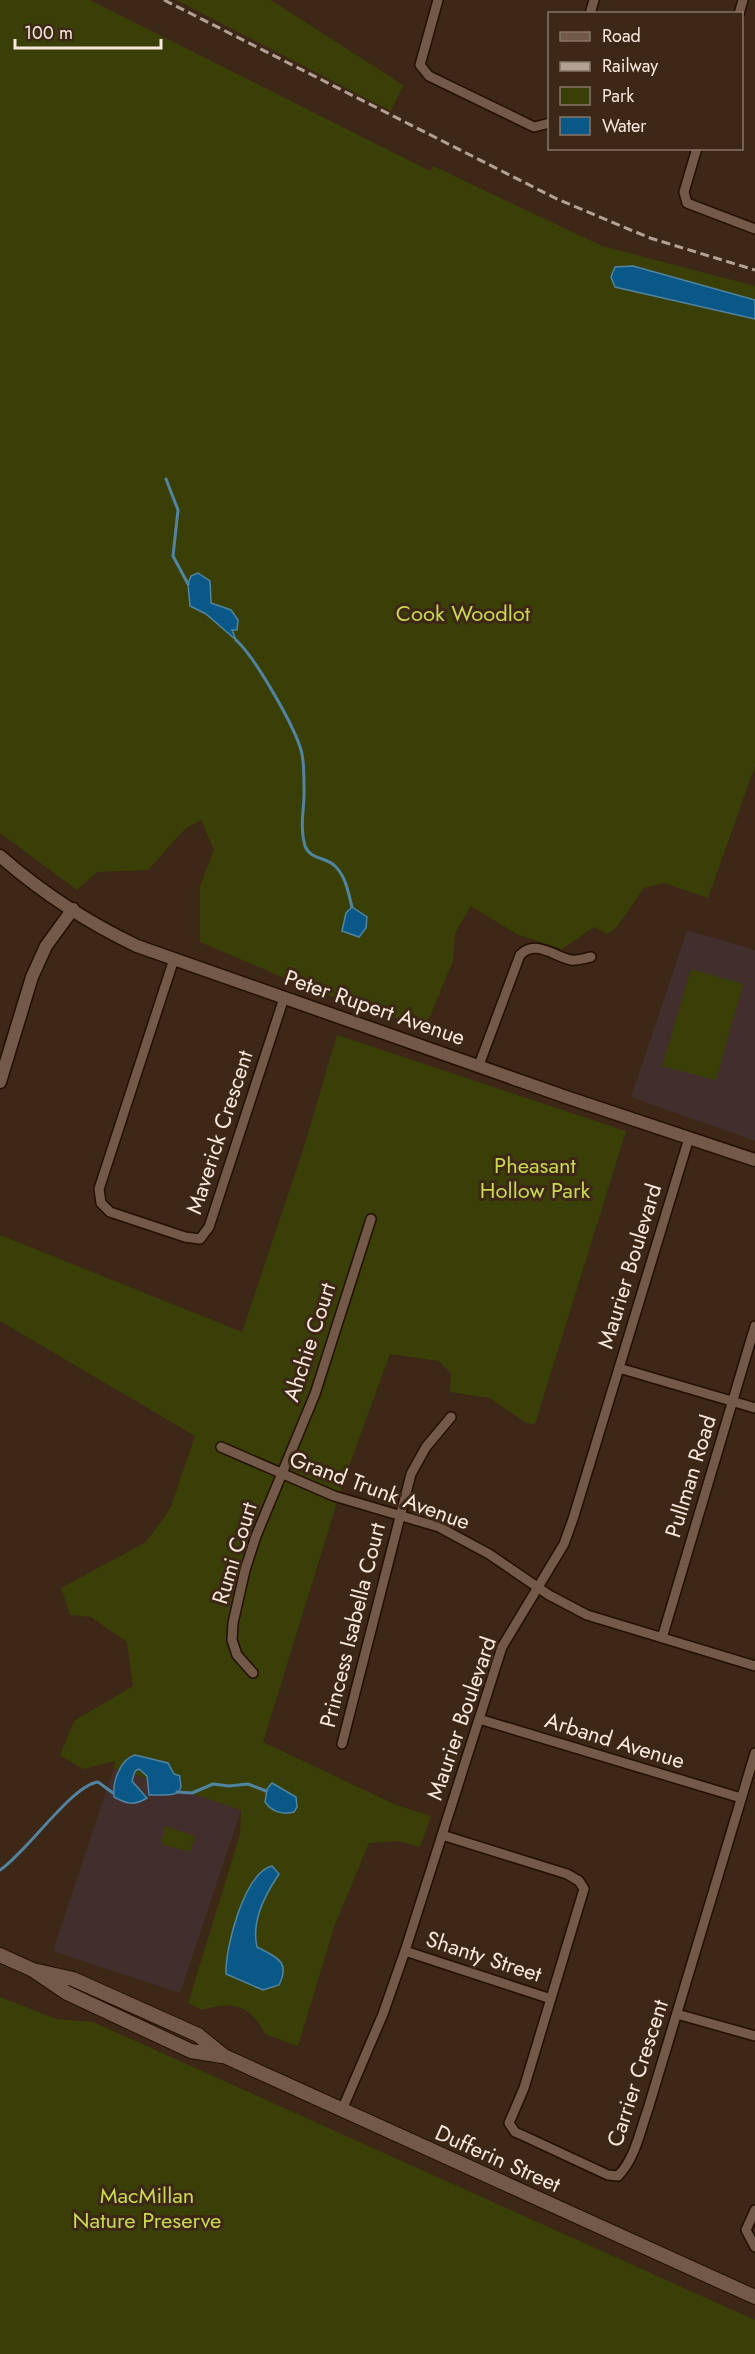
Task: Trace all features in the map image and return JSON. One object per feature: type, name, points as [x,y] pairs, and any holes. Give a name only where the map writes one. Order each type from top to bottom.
[{"type":"main road","name":"Dufferin Street","points":[[0,1955],[33,1970],[67,1993],[191,2051],[224,2056],[755,2297]]},
{"type":"street","points":[[438,0],[420,65],[429,76],[534,127],[548,123]]},
{"type":"street","points":[[696,150],[684,192],[687,203],[755,229]]},
{"type":"street","name":"Peter Rupert Avenue","points":[[0,856],[109,932],[174,959],[755,1160]]},
{"type":"street","points":[[0,1082],[32,977],[46,946],[73,909]]},
{"type":"street","points":[[479,1065],[520,955],[527,948],[537,947],[573,960],[591,957]]},
{"type":"street","name":"Maverick Crescent","points":[[174,959],[99,1189],[101,1203],[110,1212],[185,1237],[200,1239],[209,1227],[284,998]]},
{"type":"street","name":"Maurier Boulevard","points":[[342,2110],[383,2014],[405,1951],[502,1647],[564,1544],[689,1138]]},
{"type":"street","name":"Ahchie Court","points":[[281,1475],[315,1395],[371,1220]]},
{"type":"street","name":"Pullman Road","points":[[662,1638],[755,1326]]},
{"type":"street","points":[[619,1368],[755,1408]]},
{"type":"street","name":"Princess Isabella Court","points":[[342,1744],[411,1474],[426,1447],[451,1418]]},
{"type":"street","name":"Grand Trunk Avenue","points":[[221,1447],[281,1475],[334,1496],[439,1527],[461,1538],[549,1595],[587,1616],[755,1666]]},
{"type":"street","name":"Rumi Court","points":[[253,1673],[237,1655],[232,1640],[233,1623],[250,1554],[281,1475]]},
{"type":"street","name":"Arband Avenue","points":[[478,1719],[741,1798]]},
{"type":"street","name":"Carrier Crescent","points":[[442,1835],[567,1874],[579,1881],[584,1889],[583,1899],[524,2088],[508,2123],[516,2132],[608,2175],[618,2176],[626,2168],[631,2157],[677,2014],[755,1753]]},
{"type":"street","name":"Shanty Street","points":[[405,1951],[551,1999]]},
{"type":"street","points":[[677,2014],[755,2036]]},
{"type":"street","points":[[755,2210],[746,2230],[755,2247]]},
{"type":"shaded area","points":[[687,930],[755,950],[755,1141],[631,1097]]},
{"type":"shaded area","points":[[114,1768],[241,1810],[180,1993],[53,1951]]},
{"type":"green space","name":"Cook Woodlot","points":[[0,0],[90,0],[430,171],[433,166],[602,246],[755,286],[755,766],[708,898],[664,883],[644,888],[616,928],[607,934],[594,927],[562,949],[516,934],[471,906],[455,933],[453,961],[425,1028],[315,991],[200,942],[200,886],[214,850],[201,820],[185,829],[148,870],[97,872],[77,890],[0,833]]},
{"type":"green space","points":[[176,0],[271,0],[403,85],[391,111]]},
{"type":"green space","points":[[691,969],[743,984],[716,1080],[662,1066]]},
{"type":"green space","name":"Pheasant Hollow Park","points":[[337,1035],[626,1131],[535,1424],[526,1423],[490,1398],[450,1392],[451,1373],[439,1361],[390,1354],[344,1480],[263,1742],[396,1805],[431,1816],[420,1847],[398,1841],[369,1843],[334,1927],[298,2046],[265,2034],[253,2016],[239,2007],[222,2006],[202,2010],[188,2003],[240,1834],[241,1810],[114,1768],[115,1761],[84,1769],[60,1756],[74,1721],[133,1686],[127,1642],[91,1617],[70,1615],[61,1588],[146,1542],[170,1509],[195,1436],[0,1321],[0,1235],[242,1332],[303,1150]]},
{"type":"green space","points":[[165,1826],[195,1836],[190,1852],[161,1844]]},
{"type":"green space","name":"MacMillan Nature Preserve","points":[[0,1997],[56,2019],[93,2022],[755,2320],[755,2354],[0,2354]]},
{"type":"water","points":[[633,266],[755,300],[755,319],[615,287],[611,277],[615,267]]},
{"type":"water","points":[[198,573],[210,581],[211,603],[231,610],[238,620],[237,630],[232,630],[236,640],[206,614],[190,606],[188,584],[191,576]]},
{"type":"water","points":[[352,907],[367,917],[366,928],[359,937],[342,931],[346,913]]},
{"type":"water","points":[[135,1755],[168,1763],[174,1774],[180,1776],[180,1790],[168,1795],[149,1795],[147,1776],[139,1769],[135,1771],[132,1781],[147,1798],[130,1803],[114,1797],[114,1785],[121,1766]]},
{"type":"water","points":[[272,1783],[296,1797],[297,1807],[294,1812],[278,1812],[265,1802],[267,1789]]},
{"type":"water","points":[[272,1866],[279,1874],[260,1909],[256,1928],[257,1947],[280,1961],[283,1970],[279,1985],[263,1990],[226,1974],[233,1930],[245,1896],[262,1872]]},
{"type":"waterway","points":[[166,479],[178,510],[173,556],[188,584]]},
{"type":"waterway","points":[[236,640],[264,677],[299,743],[304,766],[302,824],[305,846],[314,856],[330,862],[338,869],[346,884],[352,907]]},
{"type":"waterway","points":[[0,1870],[63,1806],[87,1786],[98,1782],[113,1793]]},
{"type":"waterway","points":[[177,1792],[192,1793],[213,1784],[229,1786],[248,1784],[266,1791]]},
{"type":"railway","points":[[164,0],[557,199],[650,238],[755,270]]}]
